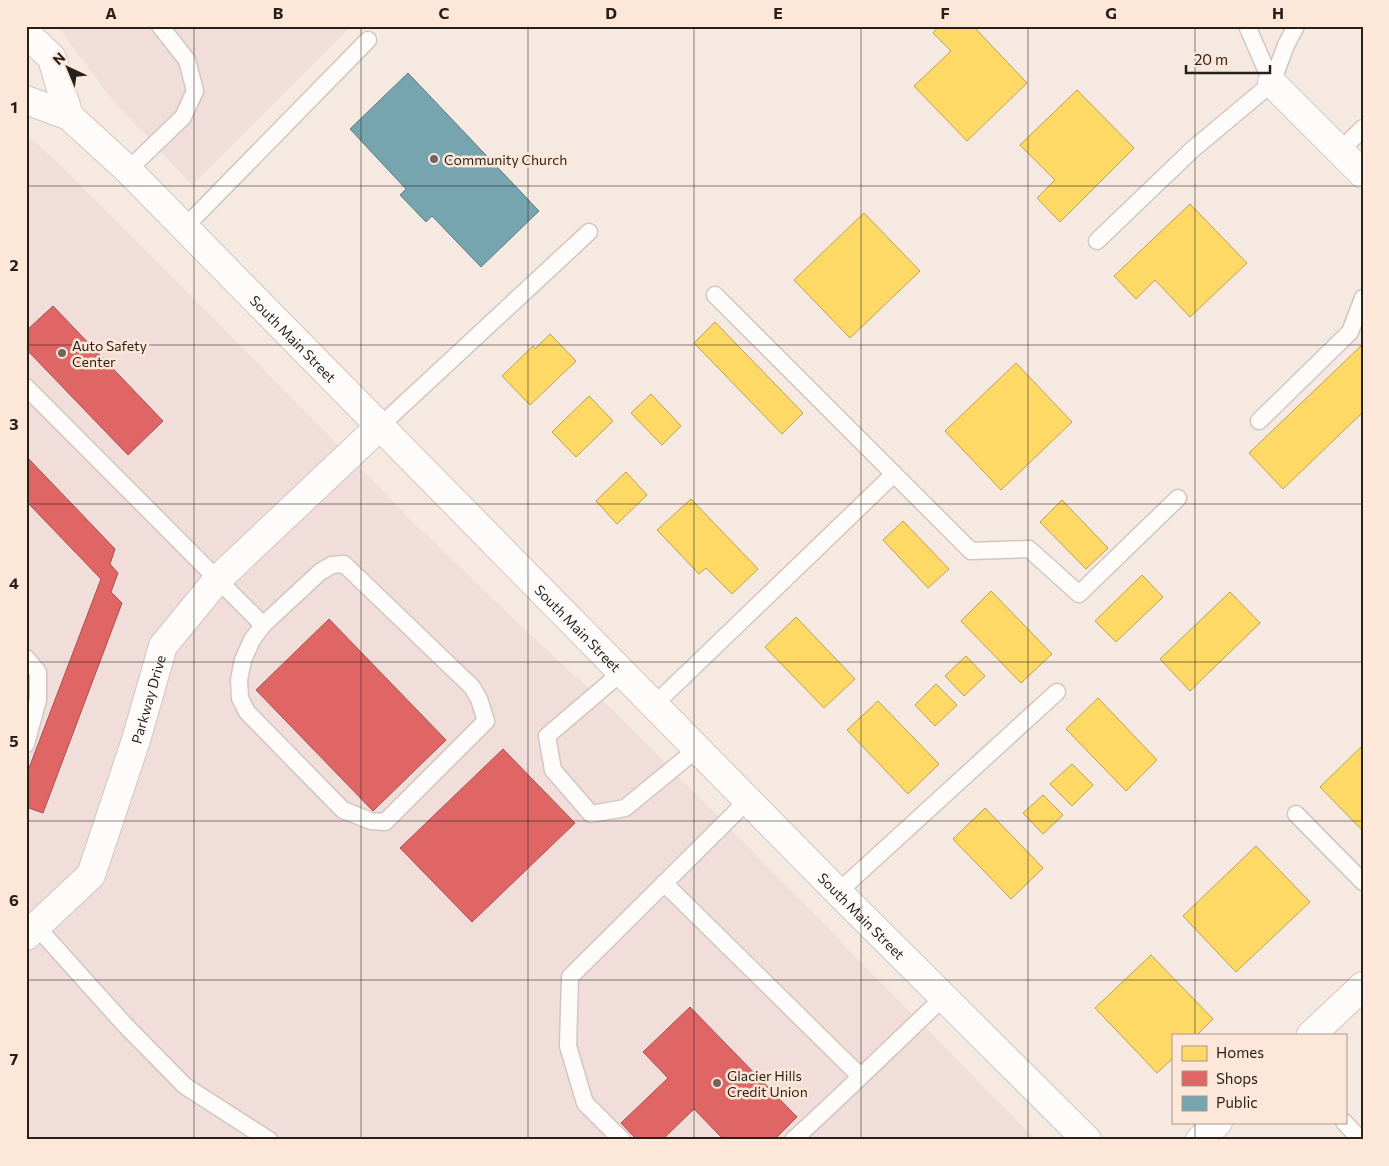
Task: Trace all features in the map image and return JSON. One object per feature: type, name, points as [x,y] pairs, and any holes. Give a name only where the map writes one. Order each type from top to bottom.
[{"type":"main road","points":[[26,32],[52,58],[69,116]]},
{"type":"main road","points":[[1272,83],[1363,174]]},
{"type":"main road","name":"South Main Street","points":[[29,104],[69,116],[128,170],[838,892],[1087,1140]]},
{"type":"main road","name":"Parkway Drive","points":[[31,931],[91,875],[136,740],[163,646],[218,580],[379,427]]},
{"type":"main road","points":[[1312,1034],[1363,986]]},
{"type":"main road","points":[[1200,1140],[1216,1124]]},
{"type":"lane","points":[[1247,26],[1272,83]]},
{"type":"lane","points":[[1098,241],[1193,149],[1272,83],[1286,45],[1296,26]]},
{"type":"lane","points":[[128,170],[183,117],[194,92],[187,60],[159,27]]},
{"type":"lane","points":[[184,228],[368,40]]},
{"type":"lane","points":[[29,104],[58,78]]},
{"type":"lane","points":[[1340,151],[1363,128]]},
{"type":"lane","points":[[379,427],[590,232]]},
{"type":"lane","points":[[715,295],[971,551],[1029,549],[1079,594],[1178,498]]},
{"type":"lane","points":[[1259,421],[1350,332],[1363,298]]},
{"type":"lane","points":[[26,387],[263,625]]},
{"type":"lane","points":[[654,705],[894,474]]},
{"type":"lane","points":[[344,564],[472,687],[479,699],[486,721],[385,822],[371,820],[343,810],[247,712],[240,698],[239,680],[243,660],[252,640],[263,625],[320,572],[332,565],[344,564]]},
{"type":"lane","points":[[26,658],[38,672],[38,700],[26,744]]},
{"type":"lane","points":[[622,672],[547,736],[553,770],[591,814],[625,808],[698,749]]},
{"type":"lane","points":[[838,892],[1057,692]]},
{"type":"lane","points":[[622,1140],[585,1102],[568,1046],[570,977],[748,800]]},
{"type":"lane","points":[[1296,814],[1363,882]]},
{"type":"lane","points":[[664,883],[860,1076]]},
{"type":"lane","points":[[31,931],[185,1086],[268,1140]]},
{"type":"lane","points":[[793,1140],[840,1098],[860,1076],[944,997]]},
{"type":"lane","points":[[1346,1124],[1361,1140]]},
{"type":"shaded area","points":[[56,26],[351,26],[192,185],[110,97]]},
{"type":"shaded area","points":[[26,134],[55,160],[222,327],[416,525],[524,629],[620,717],[1036,1140],[26,1140]]},
{"type":"building: Homes","points":[[939,26],[973,26],[1027,83],[967,141],[914,86],[951,51],[933,33]]},
{"type":"building: Homes","points":[[1077,90],[1134,148],[1060,222],[1037,198],[1055,180],[1020,145]]},
{"type":"building: Homes","points":[[1190,204],[1247,263],[1190,317],[1155,280],[1136,299],[1114,276]]},
{"type":"building: Homes","points":[[864,213],[920,271],[850,338],[794,280]]},
{"type":"building: Homes","points":[[715,322],[803,413],[782,434],[694,343]]},
{"type":"building: Homes","points":[[550,334],[576,361],[530,405],[502,376],[533,346],[535,349]]},
{"type":"building: Homes","points":[[1363,344],[1363,412],[1283,489],[1249,453]]},
{"type":"building: Homes","points":[[1016,363],[1072,422],[1001,490],[945,431]]},
{"type":"building: Homes","points":[[651,394],[681,426],[662,445],[631,413]]},
{"type":"building: Homes","points":[[589,396],[613,421],[576,457],[552,432]]},
{"type":"building: Homes","points":[[626,472],[647,495],[617,524],[596,501]]},
{"type":"building: Homes","points":[[691,499],[758,569],[732,594],[706,568],[699,574],[657,530]]},
{"type":"building: Homes","points":[[1062,500],[1108,548],[1086,569],[1040,522]]},
{"type":"building: Homes","points":[[903,521],[949,569],[928,588],[883,540]]},
{"type":"building: Homes","points":[[1142,575],[1163,597],[1116,642],[1095,621]]},
{"type":"building: Homes","points":[[991,591],[1052,654],[1021,683],[961,621]]},
{"type":"building: Homes","points":[[1230,592],[1260,623],[1190,691],[1160,659]]},
{"type":"building: Homes","points":[[796,617],[855,679],[824,708],[765,647]]},
{"type":"building: Homes","points":[[966,656],[985,676],[964,696],[945,676]]},
{"type":"building: Homes","points":[[936,684],[957,705],[935,726],[915,705]]},
{"type":"building: Homes","points":[[1098,698],[1157,760],[1126,791],[1066,729]]},
{"type":"building: Homes","points":[[878,701],[939,764],[908,794],[847,730]]},
{"type":"building: Homes","points":[[1363,745],[1363,831],[1320,787]]},
{"type":"building: Homes","points":[[1072,764],[1093,785],[1072,806],[1050,784]]},
{"type":"building: Homes","points":[[1043,795],[1063,815],[1043,834],[1023,813]]},
{"type":"building: Homes","points":[[985,808],[1043,868],[1011,899],[953,839]]},
{"type":"building: Homes","points":[[1256,846],[1310,902],[1236,972],[1183,916]]},
{"type":"building: Homes","points":[[1151,955],[1213,1019],[1198,1034],[1172,1034],[1172,1059],[1157,1073],[1095,1008]]},
{"type":"building: Shops","points":[[53,306],[163,421],[128,455],[26,349],[26,331]]},
{"type":"building: Shops","points":[[26,456],[115,549],[110,564],[118,573],[111,592],[122,603],[43,813],[26,807],[26,776],[101,579],[26,501]]},
{"type":"building: Shops","points":[[329,619],[446,740],[373,811],[256,690]]},
{"type":"building: Shops","points":[[503,749],[575,823],[472,922],[400,848]]},
{"type":"building: Shops","points":[[690,1007],[797,1117],[774,1140],[724,1140],[694,1109],[662,1140],[637,1140],[621,1123],[668,1078],[643,1052]]},
{"type":"building: Public","name":"Community Church","points":[[408,73],[539,211],[481,267],[432,216],[426,222],[400,195],[406,189],[350,129]]},
{"type":"place","name":"Community Church","points":[[434,159]]},
{"type":"place","name":"Auto Safety Center","points":[[62,353]]},
{"type":"place","name":"Glacier Hills Credit Union","points":[[717,1083]]}]
